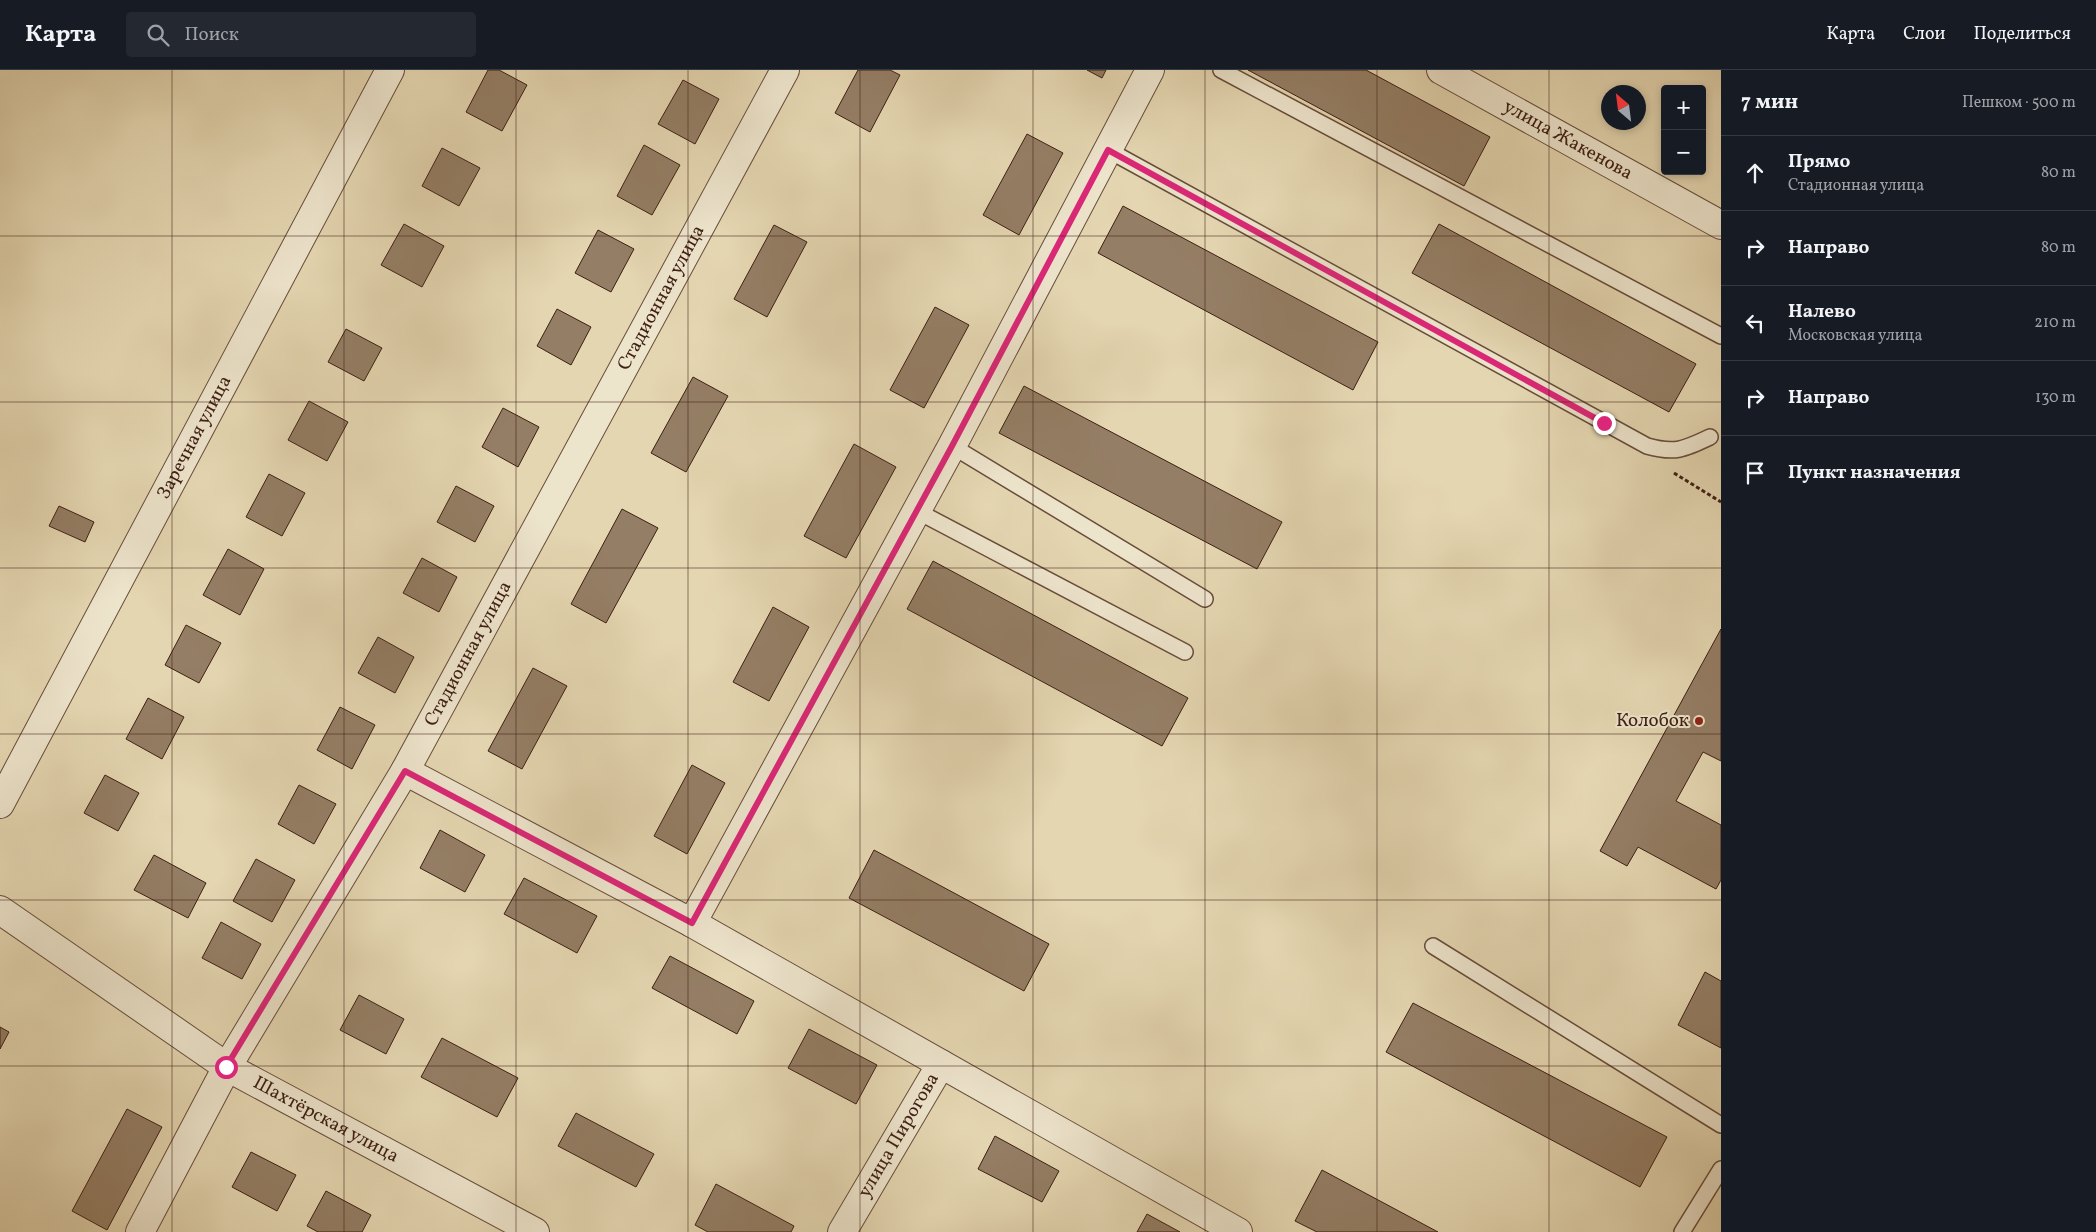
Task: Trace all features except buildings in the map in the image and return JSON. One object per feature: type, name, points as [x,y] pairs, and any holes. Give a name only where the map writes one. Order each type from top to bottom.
[{"type":"street","name":"Заречная улица","points":[[0,804],[390,70]]},
{"type":"street","name":"Стадионная улица","points":[[140,1232],[226,1067],[405,771],[785,70]]},
{"type":"street","points":[[692,923],[915,510],[952,446],[1150,70]]},
{"type":"street","name":"улица Жакенова","points":[[1442,70],[1721,225]]},
{"type":"street","points":[[405,771],[692,923],[1238,1232]]},
{"type":"street","name":"Шахтёрская улица","points":[[0,910],[226,1067],[490,1221],[536,1232]]},
{"type":"street","name":"улица Пирогова","points":[[842,1232],[941,1064]]},
{"type":"lane","points":[[1221,70],[1721,336]]},
{"type":"lane","points":[[1108,150],[1647,446],[1665,451],[1683,450],[1710,437]]},
{"type":"lane","points":[[952,446],[1205,599]]},
{"type":"lane","points":[[915,510],[1185,652]]},
{"type":"lane","points":[[1432,946],[1721,1125]]},
{"type":"lane","points":[[1682,1232],[1721,1169]]},
{"type":"path","points":[[1647,446],[1679,477],[1721,502]]},
{"type":"place","name":"Колобок","points":[[1699,721]]},
{"type":"route","points":[[226,1067],[405,771],[692,923],[915,510],[952,446],[1108,150],[1604,423]]}]
